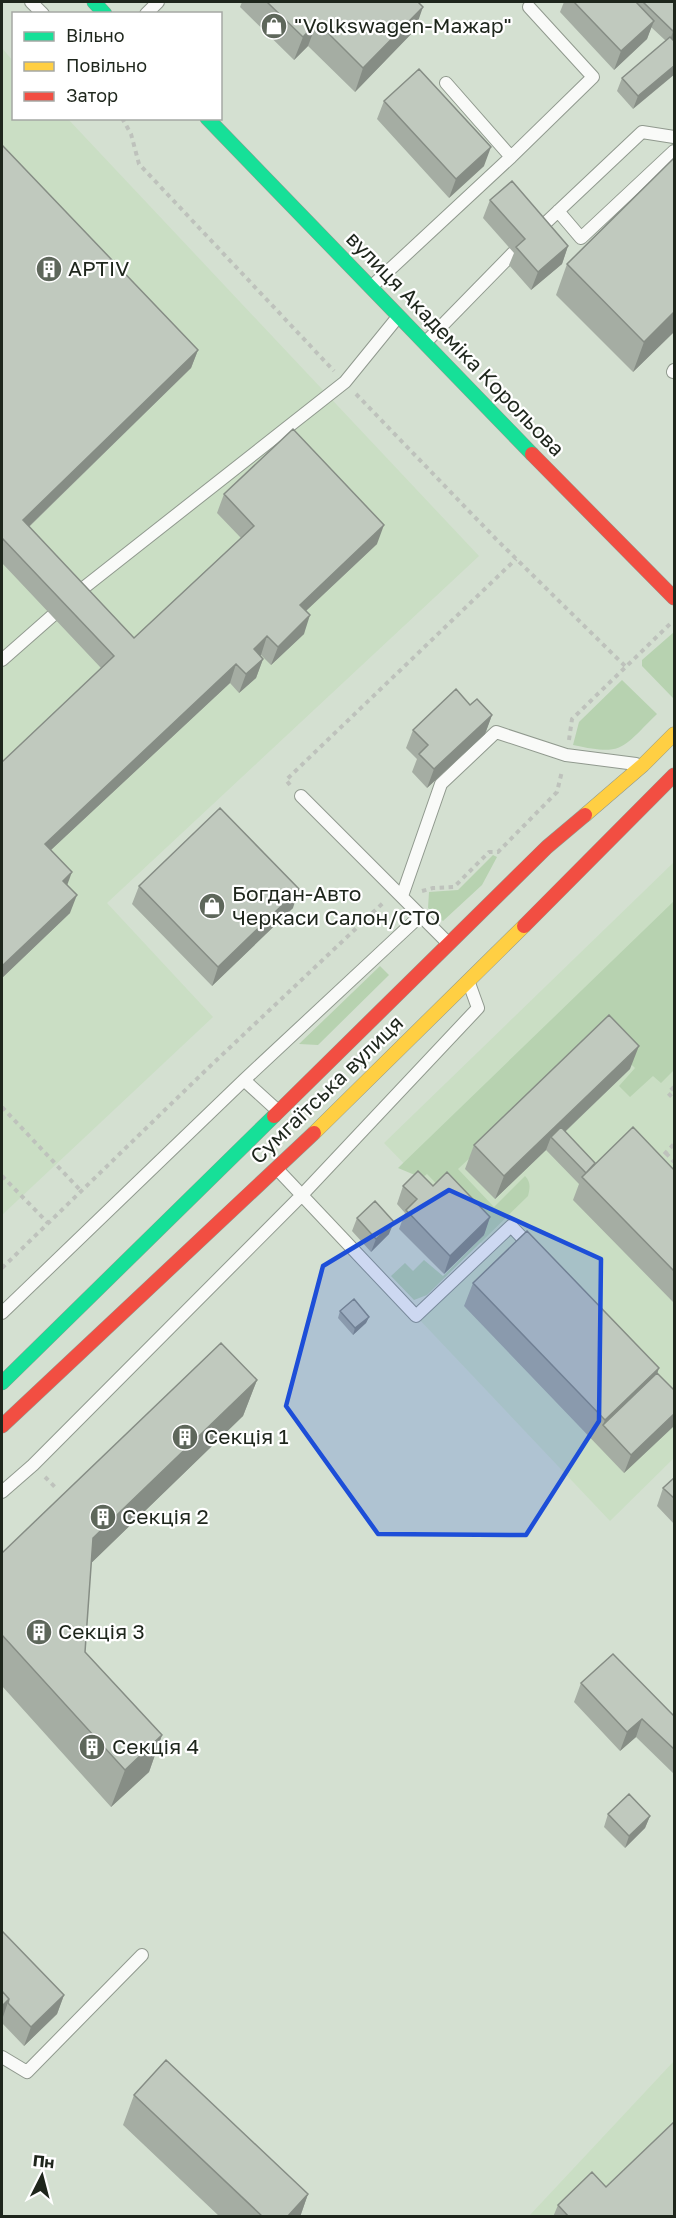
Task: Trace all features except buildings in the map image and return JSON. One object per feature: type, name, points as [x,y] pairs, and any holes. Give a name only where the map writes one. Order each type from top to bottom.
[{"type":"main road","name":"вулиця Академіка Корольова","points":[[209,120],[424,344],[675,598]]},
{"type":"main road","name":"Сумгаїтська вулиця","points":[[2,1383],[547,847],[643,765],[675,734]]},
{"type":"main road","name":"Сумгаїтська вулиця","points":[[2,1426],[276,1169],[469,981],[675,775]]},
{"type":"lane","points":[[370,288],[594,77],[529,7]]},
{"type":"lane","points":[[447,83],[511,157]]},
{"type":"lane","points":[[535,233],[642,132],[675,137]]},
{"type":"lane","points":[[558,211],[581,238],[675,151]]},
{"type":"lane","points":[[424,344],[513,253]]},
{"type":"lane","points":[[72,597],[345,382],[398,317]]},
{"type":"lane","points":[[2,660],[52,616]]},
{"type":"lane","points":[[402,896],[441,784],[496,732],[566,755],[643,765]]},
{"type":"lane","points":[[301,796],[449,944]]},
{"type":"lane","points":[[2,1313],[244,1080],[421,915]]},
{"type":"lane","points":[[2,1492],[33,1465],[301,1196],[478,1008],[469,981]]},
{"type":"lane","points":[[244,1080],[278,1111]]},
{"type":"lane","points":[[276,1169],[416,1316],[511,1226],[543,1259]]},
{"type":"lane","points":[[2,2057],[27,2072],[142,1955]]},
{"type":"path","points":[[123,120],[131,134],[139,164],[516,559],[626,666]]},
{"type":"path","points":[[301,796],[286,780],[516,559]]},
{"type":"path","points":[[2,1268],[380,905],[402,896],[433,888],[454,887],[489,852],[498,852],[557,792],[572,719],[670,623]]},
{"type":"path","points":[[675,1087],[668,1093],[675,1099]]},
{"type":"path","points":[[2,1107],[81,1191]]},
{"type":"path","points":[[652,1167],[675,1144]]},
{"type":"path","points":[[666,1153],[675,1161]]},
{"type":"path","points":[[2,1176],[48,1223]]},
{"type":"highlighted area","points":[[449,1190],[601,1259],[599,1421],[526,1535],[378,1534],[286,1406],[323,1266]]},
{"type":"shaded area","points":[[2,48],[12,60],[12,120],[69,120],[479,556],[107,903],[213,1017],[2,1215]]},
{"type":"shaded area","points":[[674,632],[673,698],[642,666],[642,660]]},
{"type":"shaded area","points":[[622,680],[657,714],[621,747],[603,750],[573,745],[579,722]]},
{"type":"shaded area","points":[[493,855],[497,857],[482,885],[443,921],[428,908],[429,892],[458,890]]},
{"type":"shaded area","points":[[674,862],[674,1458],[610,1521],[416,1316],[487,1249],[384,1143]]},
{"type":"shaded area","points":[[674,901],[674,1070],[661,1083],[653,1076],[630,1097],[619,1086],[635,1068],[601,1035],[458,1169],[494,1207],[525,1176],[530,1185],[528,1196],[427,1295],[414,1300],[391,1276],[405,1263],[413,1271],[424,1260],[443,1276],[485,1234],[427,1174],[422,1178],[398,1168]]},
{"type":"shaded area","points":[[380,966],[389,975],[318,1045],[299,1044]]},
{"type":"shaded area","points":[[674,2061],[674,2216],[529,2216]]},
{"type":"traffic: fast","points":[[94,2],[103,12]]},
{"type":"traffic: fast","points":[[209,120],[532,454]]},
{"type":"traffic: fast","points":[[2,1383],[274,1116]]},
{"type":"traffic: slow","points":[[585,815],[643,765],[674,734]]},
{"type":"traffic: slow","points":[[314,1133],[524,926]]},
{"type":"traffic: jam","points":[[532,454],[674,598]]},
{"type":"traffic: jam","points":[[524,926],[674,775]]},
{"type":"traffic: jam","points":[[274,1116],[547,847],[585,815]]},
{"type":"traffic: jam","points":[[2,1426],[314,1133]]},
{"type":"place","name":"\"Volkswagen-Мажар\"","points":[[274,26]]},
{"type":"place","name":"APTIV","points":[[49,269]]},
{"type":"place","name":"Богдан-Авто Черкаси Салон/СТО","points":[[212,906]]},
{"type":"place","name":"Секція 1","points":[[185,1437]]},
{"type":"place","name":"Секція 2","points":[[103,1517]]},
{"type":"place","name":"Секція 3","points":[[39,1632]]},
{"type":"place","name":"Секція 4","points":[[92,1747]]}]
